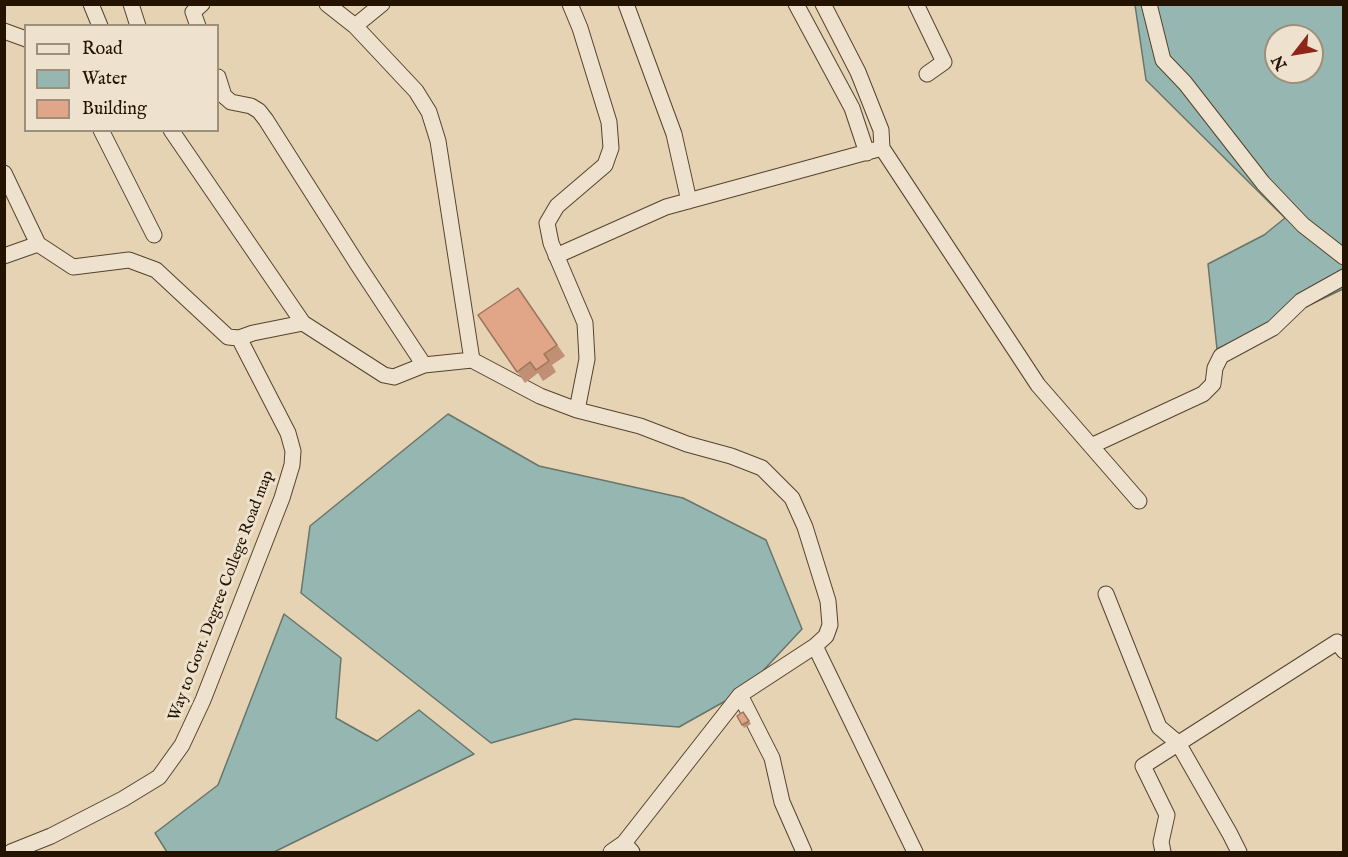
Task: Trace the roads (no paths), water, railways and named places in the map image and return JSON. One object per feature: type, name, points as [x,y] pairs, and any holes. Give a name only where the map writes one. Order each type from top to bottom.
[{"type":"street","points":[[91,4],[99,24]]},
{"type":"street","points":[[130,4],[137,24]]},
{"type":"street","points":[[197,24],[193,12],[202,4]]},
{"type":"street","points":[[327,4],[355,26],[416,91],[429,112],[438,141],[472,360]]},
{"type":"street","points":[[355,26],[382,4]]},
{"type":"street","points":[[570,4],[580,28],[609,122],[611,148],[605,165],[557,206],[547,223],[551,243],[585,323],[586,359],[577,410]]},
{"type":"street","points":[[626,4],[674,134],[689,201]]},
{"type":"street","points":[[796,4],[874,151],[1038,385],[1139,501]]},
{"type":"street","points":[[824,4],[862,82],[881,130],[874,151]]},
{"type":"street","points":[[916,4],[945,62],[927,74]]},
{"type":"street","points":[[1149,4],[1163,60],[1185,83],[1263,183],[1303,225],[1344,257]]},
{"type":"street","points":[[4,31],[24,38]]},
{"type":"street","points":[[219,80],[224,96],[231,102],[251,106],[259,111],[266,120],[424,365]]},
{"type":"street","points":[[102,132],[154,235]]},
{"type":"street","points":[[172,132],[303,323],[384,375],[394,377],[424,365],[472,360],[540,396],[577,410],[640,426],[762,468],[792,498],[805,527],[828,602],[831,625],[825,636],[815,646],[740,695],[622,849]]},
{"type":"street","points":[[556,256],[666,207],[874,151]]},
{"type":"street","points":[[4,173],[38,244],[73,267],[129,260],[156,270],[228,337],[240,338],[253,333],[303,323]]},
{"type":"street","points":[[4,256],[38,244]]},
{"type":"street","points":[[1091,446],[1203,394],[1213,384],[1215,368],[1221,356],[1273,328],[1301,302],[1344,277]]},
{"type":"street","name":"Way to Govt. Degree College Road map","points":[[11,852],[51,836],[123,799],[159,777],[182,745],[203,700],[282,498],[292,465],[293,451],[288,433],[240,338]]},
{"type":"street","points":[[1106,594],[1159,727],[1178,743],[1239,852]]},
{"type":"street","points":[[1163,852],[1161,842],[1167,815],[1143,766],[1341,642]]},
{"type":"street","points":[[815,646],[915,852]]},
{"type":"street","points":[[740,695],[772,758],[782,802],[804,852]]},
{"type":"water","points":[[1135,5],[1343,5],[1343,289],[1217,349],[1208,264],[1264,235],[1285,218],[1146,80]]},
{"type":"water","points":[[448,414],[539,466],[683,498],[766,540],[802,629],[745,690],[679,727],[575,719],[491,743],[301,593],[310,526]]},
{"type":"water","points":[[284,614],[341,658],[336,718],[377,741],[419,710],[474,754],[274,852],[167,852],[155,833],[218,785]]}]
